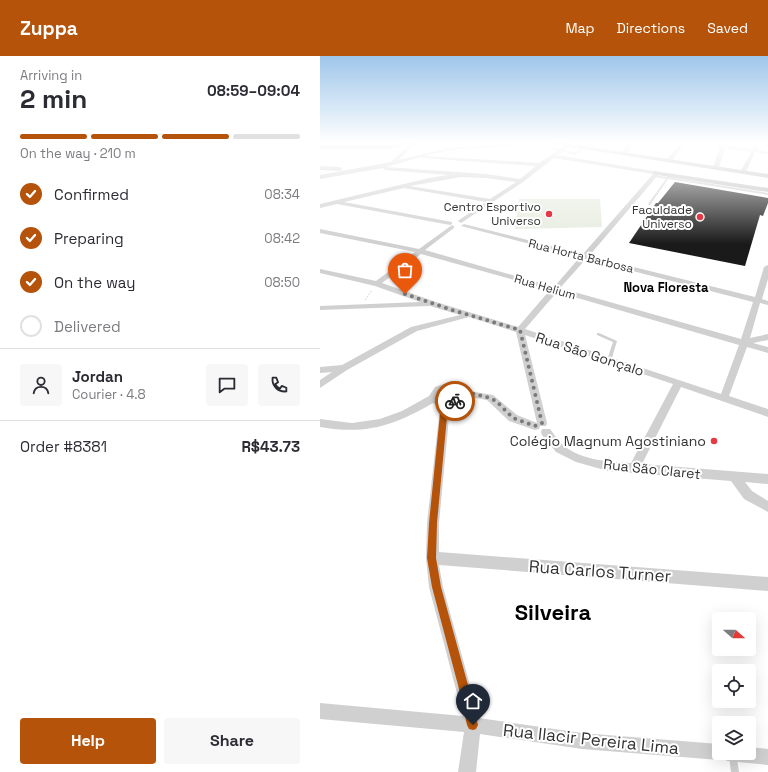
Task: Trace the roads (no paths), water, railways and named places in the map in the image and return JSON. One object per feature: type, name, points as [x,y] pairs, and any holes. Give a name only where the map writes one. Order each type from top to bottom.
[{"type":"main road","points":[[672,176],[768,190]]},
{"type":"street","points":[[320,206],[402,186],[452,176]]},
{"type":"street","points":[[489,176],[520,181]]},
{"type":"street","points":[[320,200],[451,225],[462,223],[490,201],[526,176]]},
{"type":"street","points":[[541,427],[520,330],[586,257],[654,176]]},
{"type":"street","points":[[402,186],[490,201]]},
{"type":"street","name":"Rua Horta Barbosa","points":[[462,223],[586,257],[768,303]]},
{"type":"street","points":[[377,284],[451,225]]},
{"type":"street","name":"Rua Helium","points":[[320,231],[420,251],[768,350]]},
{"type":"street","points":[[724,398],[744,343],[756,300],[768,267]]},
{"type":"street","name":"Rua São Gonçalo","points":[[320,271],[377,284],[433,304],[520,330],[768,412]]},
{"type":"street","points":[[320,308],[433,304]]},
{"type":"street","points":[[320,386],[344,368],[414,329],[469,315]]},
{"type":"street","points":[[744,343],[768,337]]},
{"type":"street","points":[[320,370],[344,368]]},
{"type":"street","points":[[634,468],[678,383]]},
{"type":"street","points":[[467,772],[473,725],[436,587],[432,558],[439,401],[437,390],[443,386],[454,387],[460,393],[470,393],[490,398],[496,401],[513,418],[541,427]]},
{"type":"street","points":[[320,423],[351,427],[378,424],[439,401],[451,403],[457,400],[460,393]]},
{"type":"street","name":"Rua São Claret","points":[[541,427],[560,449],[580,459],[608,466],[768,479]]},
{"type":"street","points":[[735,477],[748,494],[768,507]]},
{"type":"street","name":"Rua Carlos Turner","points":[[432,558],[768,584]]},
{"type":"street","name":"Rua Ilacir Pereira Lima","points":[[320,711],[473,725],[582,741],[712,751]]},
{"type":"street","points":[[756,756],[768,757]]},
{"type":"lane","points":[[649,204],[669,176]]},
{"type":"lane","points":[[671,176],[768,194]]},
{"type":"lane","points":[[598,334],[615,341],[609,360]]},
{"type":"lane","points":[[733,760],[735,772]]},
{"type":"place","name":"Centro Esportivo Universo","points":[[549,214]]},
{"type":"place","name":"Faculdade Universo","points":[[700,217]]},
{"type":"place","name":"Colégio Magnum Agostiniano","points":[[714,441]]},
{"type":"district","name":"Nova Floresta","points":[[666,287]]},
{"type":"district","name":"Silveira","points":[[553,612]]}]
